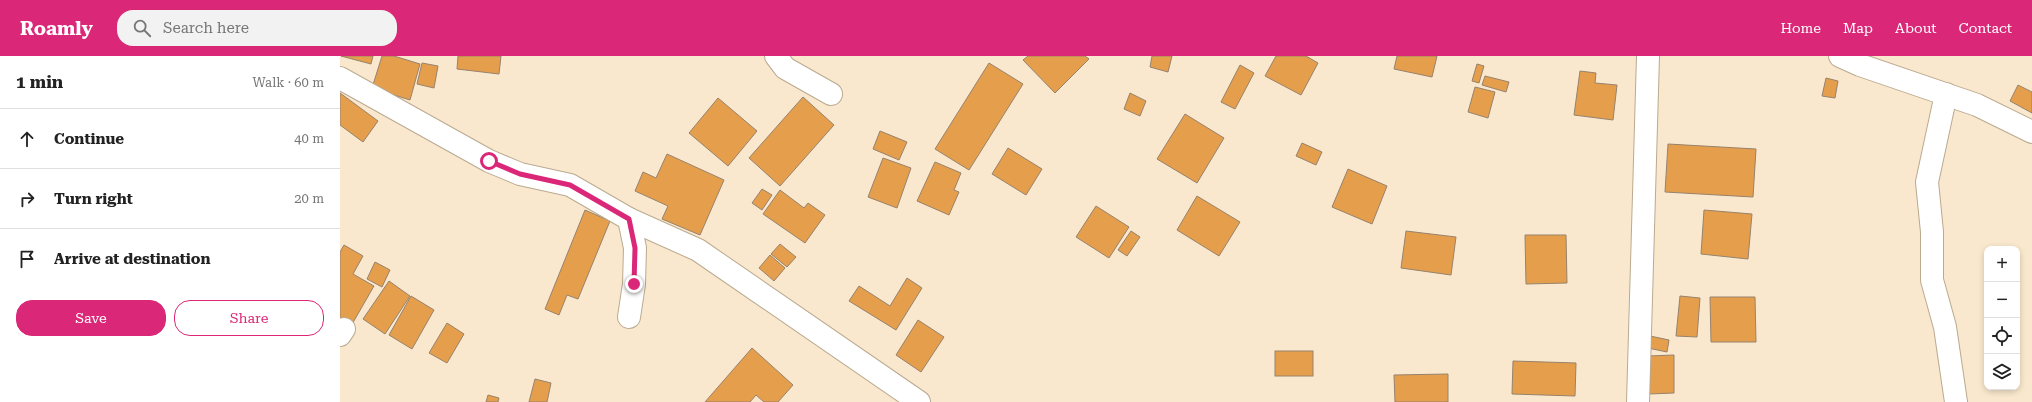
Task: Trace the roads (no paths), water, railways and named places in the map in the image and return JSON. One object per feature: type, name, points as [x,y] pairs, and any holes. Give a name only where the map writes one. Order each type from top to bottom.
[{"type":"street","points":[[776,56],[784,68],[831,94]]},
{"type":"street","points":[[1638,402],[1648,56]]},
{"type":"street","points":[[1840,56],[1860,65],[1977,105],[2032,132]]},
{"type":"street","points":[[340,78],[489,161],[520,174],[570,185],[629,219],[698,250],[919,402]]},
{"type":"street","points":[[1946,94],[1927,182],[1932,232],[1932,280],[1945,326],[1956,402]]},
{"type":"street","points":[[629,219],[635,248],[634,284],[629,316]]}]
